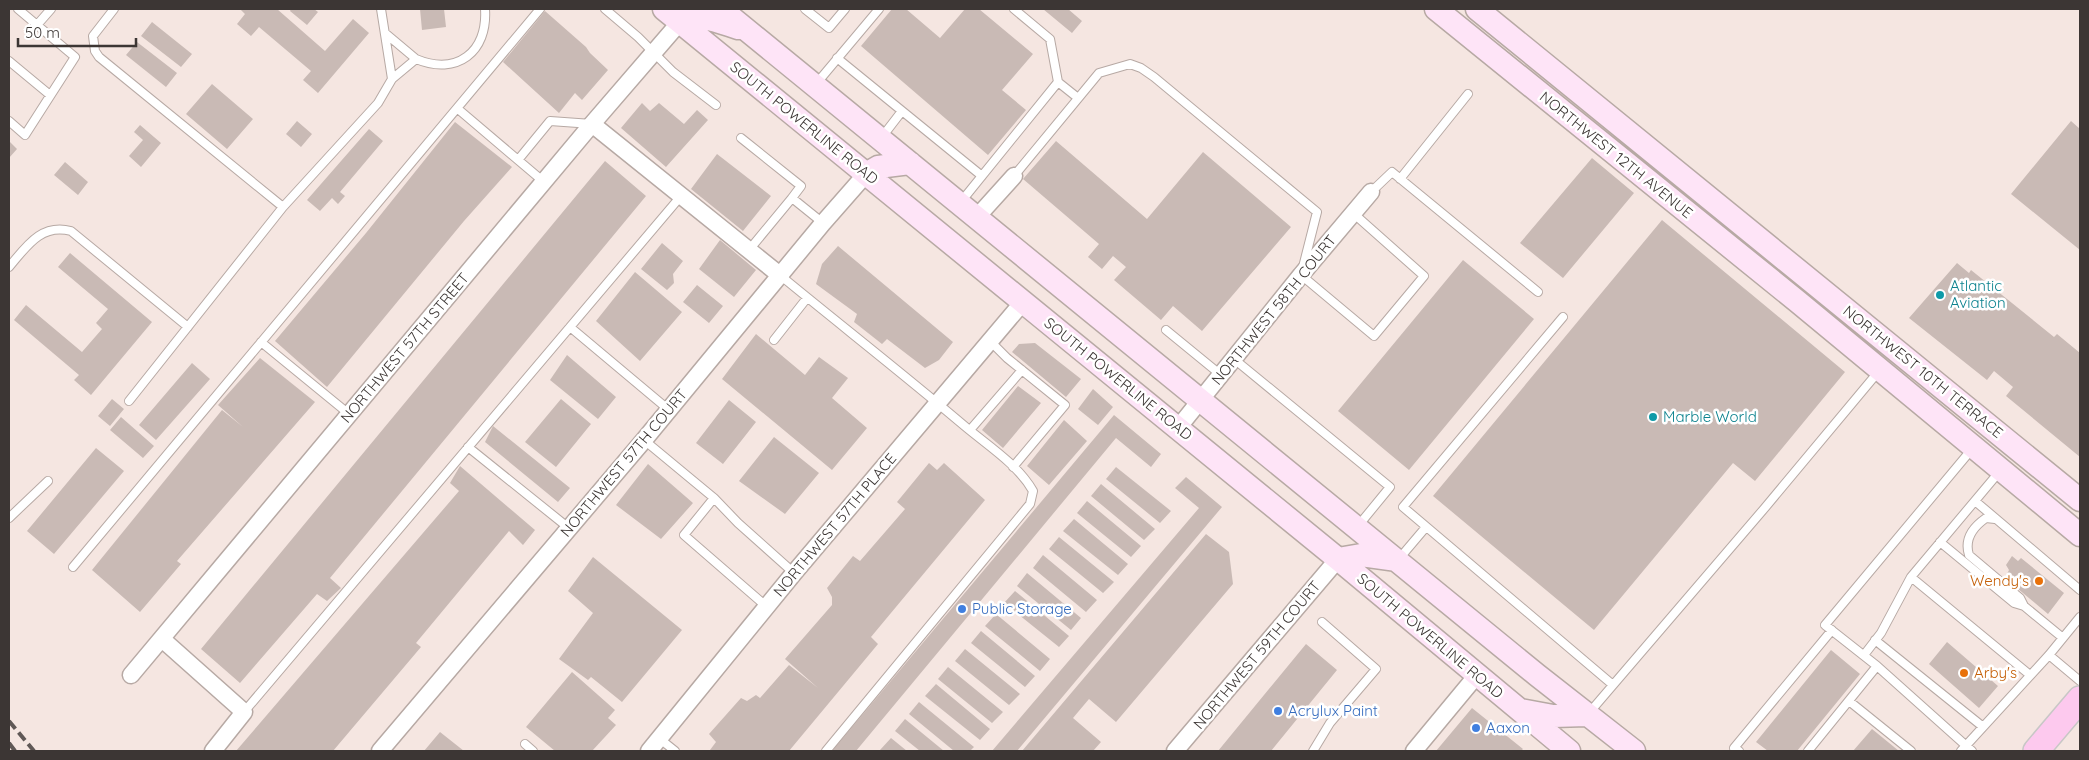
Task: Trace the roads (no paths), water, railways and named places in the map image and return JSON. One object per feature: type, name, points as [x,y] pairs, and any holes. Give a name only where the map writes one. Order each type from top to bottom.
[{"type":"main road","points":[[721,9],[1587,715],[1634,751]]},
{"type":"main road","name":"NORTHWEST 12TH AVENUE","points":[[1436,9],[1796,300]]},
{"type":"main road","name":"NORTHWEST 12TH AVENUE","points":[[1477,9],[1767,243]]},
{"type":"main road","points":[[672,15],[700,18],[748,31]]},
{"type":"main road","name":"SOUTH POWERLINE ROAD","points":[[672,15],[1570,751]]},
{"type":"main road","points":[[866,174],[878,167],[910,163]]},
{"type":"main road","name":"NORTHWEST 10TH TERRACE","points":[[1767,243],[2080,500]]},
{"type":"main road","name":"NORTHWEST 10TH TERRACE","points":[[1796,300],[2080,535]]},
{"type":"main road","points":[[1863,356],[1879,335]]},
{"type":"main road","points":[[1333,508],[1342,540],[1338,559],[1361,555],[1392,556]]},
{"type":"main road","points":[[2036,751],[2080,699]]},
{"type":"main road","points":[[1519,710],[1553,716],[1571,717],[1587,715]]},
{"type":"street","name":"NORTHWEST 57TH STREET","points":[[131,675],[592,124],[654,53],[672,15]]},
{"type":"street","points":[[592,124],[781,276]]},
{"type":"street","name":"NORTHWEST 57TH COURT","points":[[380,751],[570,529],[823,223],[866,174]]},
{"type":"street","points":[[977,217],[1014,176]]},
{"type":"street","name":"NORTHWEST 58TH COURT","points":[[1178,428],[1300,275],[1371,192]]},
{"type":"street","name":"NORTHWEST 57TH PLACE","points":[[649,751],[794,573],[1023,302]]},
{"type":"street","name":"NORTHWEST 59TH COURT","points":[[1175,751],[1338,559]]},
{"type":"street","points":[[162,638],[244,712],[213,751]]},
{"type":"street","points":[[1414,751],[1476,675]]},
{"type":"lane","points":[[9,121],[25,135],[75,57],[18,9]]},
{"type":"lane","points":[[38,25],[51,9]]},
{"type":"lane","points":[[114,9],[93,36],[95,51],[99,57],[283,206]]},
{"type":"lane","points":[[382,9],[392,79]]},
{"type":"lane","points":[[385,34],[416,59],[427,64],[450,64],[470,54],[483,36],[486,21],[485,9]]},
{"type":"lane","points":[[73,568],[540,9]]},
{"type":"lane","points":[[604,9],[654,53],[672,72],[716,105]]},
{"type":"lane","points":[[805,9],[829,28],[845,9]]},
{"type":"lane","points":[[814,85],[879,9]]},
{"type":"lane","points":[[1014,9],[1050,39],[1058,82],[1078,98]]},
{"type":"lane","points":[[837,58],[982,176]]},
{"type":"lane","points":[[130,401],[283,206],[378,103],[392,79],[416,59]]},
{"type":"lane","points":[[9,61],[50,95]]},
{"type":"lane","points":[[1014,176],[1099,73],[1130,64],[1141,68],[1154,77],[1317,212],[1300,275],[1374,336],[1424,276],[1353,214]]},
{"type":"lane","points":[[960,203],[1058,82]]},
{"type":"lane","points":[[1400,179],[1468,94]]},
{"type":"lane","points":[[458,109],[544,182]]},
{"type":"lane","points":[[880,139],[902,111]]},
{"type":"lane","points":[[518,160],[550,121],[592,124]]},
{"type":"lane","points":[[741,138],[801,186],[749,250]]},
{"type":"lane","points":[[1371,192],[1392,172],[1538,292]]},
{"type":"lane","points":[[244,712],[681,196]]},
{"type":"lane","points":[[792,198],[823,223]]},
{"type":"lane","points":[[9,268],[31,241],[44,232],[61,228],[71,231],[188,326]]},
{"type":"lane","points":[[781,276],[970,430],[1013,467],[1028,482],[1033,491],[1030,504],[826,751]]},
{"type":"lane","points":[[774,340],[807,298]]},
{"type":"lane","points":[[1563,317],[1403,507],[1613,685]]},
{"type":"lane","points":[[570,327],[670,410]]},
{"type":"lane","points":[[1166,330],[1221,375]]},
{"type":"lane","points":[[990,341],[1065,405],[1013,467]]},
{"type":"lane","points":[[261,342],[350,414]]},
{"type":"lane","points":[[1234,359],[1390,487],[1357,528]]},
{"type":"lane","points":[[970,430],[1022,370]]},
{"type":"lane","points":[[1587,715],[1880,370]]},
{"type":"lane","points":[[644,440],[714,498],[738,523],[794,573]]},
{"type":"lane","points":[[468,447],[570,529]]},
{"type":"lane","points":[[1973,447],[1825,625],[1877,666],[1967,749],[1982,726],[2049,655],[2080,617]]},
{"type":"lane","points":[[1864,655],[1875,640],[1911,577],[2001,470]]},
{"type":"lane","points":[[9,518],[48,481]]},
{"type":"lane","points":[[714,498],[684,535],[766,607]]},
{"type":"lane","points":[[1975,501],[2080,590]]},
{"type":"lane","points":[[1996,519],[1986,518],[1980,522],[1968,537],[1966,546],[1972,559],[2020,598],[2024,606]]},
{"type":"lane","points":[[1392,556],[1426,527]]},
{"type":"lane","points":[[1940,542],[2014,603],[2024,606],[2063,638]]},
{"type":"lane","points":[[1911,577],[2030,675]]},
{"type":"lane","points":[[1314,751],[1330,723],[1376,669],[1322,622]]},
{"type":"lane","points":[[1735,750],[1832,630]]},
{"type":"lane","points":[[1875,640],[1982,726]]},
{"type":"lane","points":[[2049,655],[2080,681]]},
{"type":"lane","points":[[1808,751],[1877,666]]},
{"type":"lane","points":[[1849,701],[1911,751]]},
{"type":"lane","points":[[660,739],[675,751]]},
{"type":"lane","points":[[525,744],[533,751]]},
{"type":"railway","points":[[9,721],[34,751]]},
{"type":"railway","points":[[9,743],[15,751]]},
{"type":"place","name":"Atlantic Aviation","points":[[1940,295]]},
{"type":"place","name":"Marble World","points":[[1653,417]]},
{"type":"place","name":"Wendy's","points":[[2039,581]]},
{"type":"place","name":"Public Storage","points":[[962,609]]},
{"type":"place","name":"Arby's","points":[[1964,673]]},
{"type":"place","name":"Acrylux Paint","points":[[1278,711]]},
{"type":"place","name":"Aaxon","points":[[1476,728]]}]
